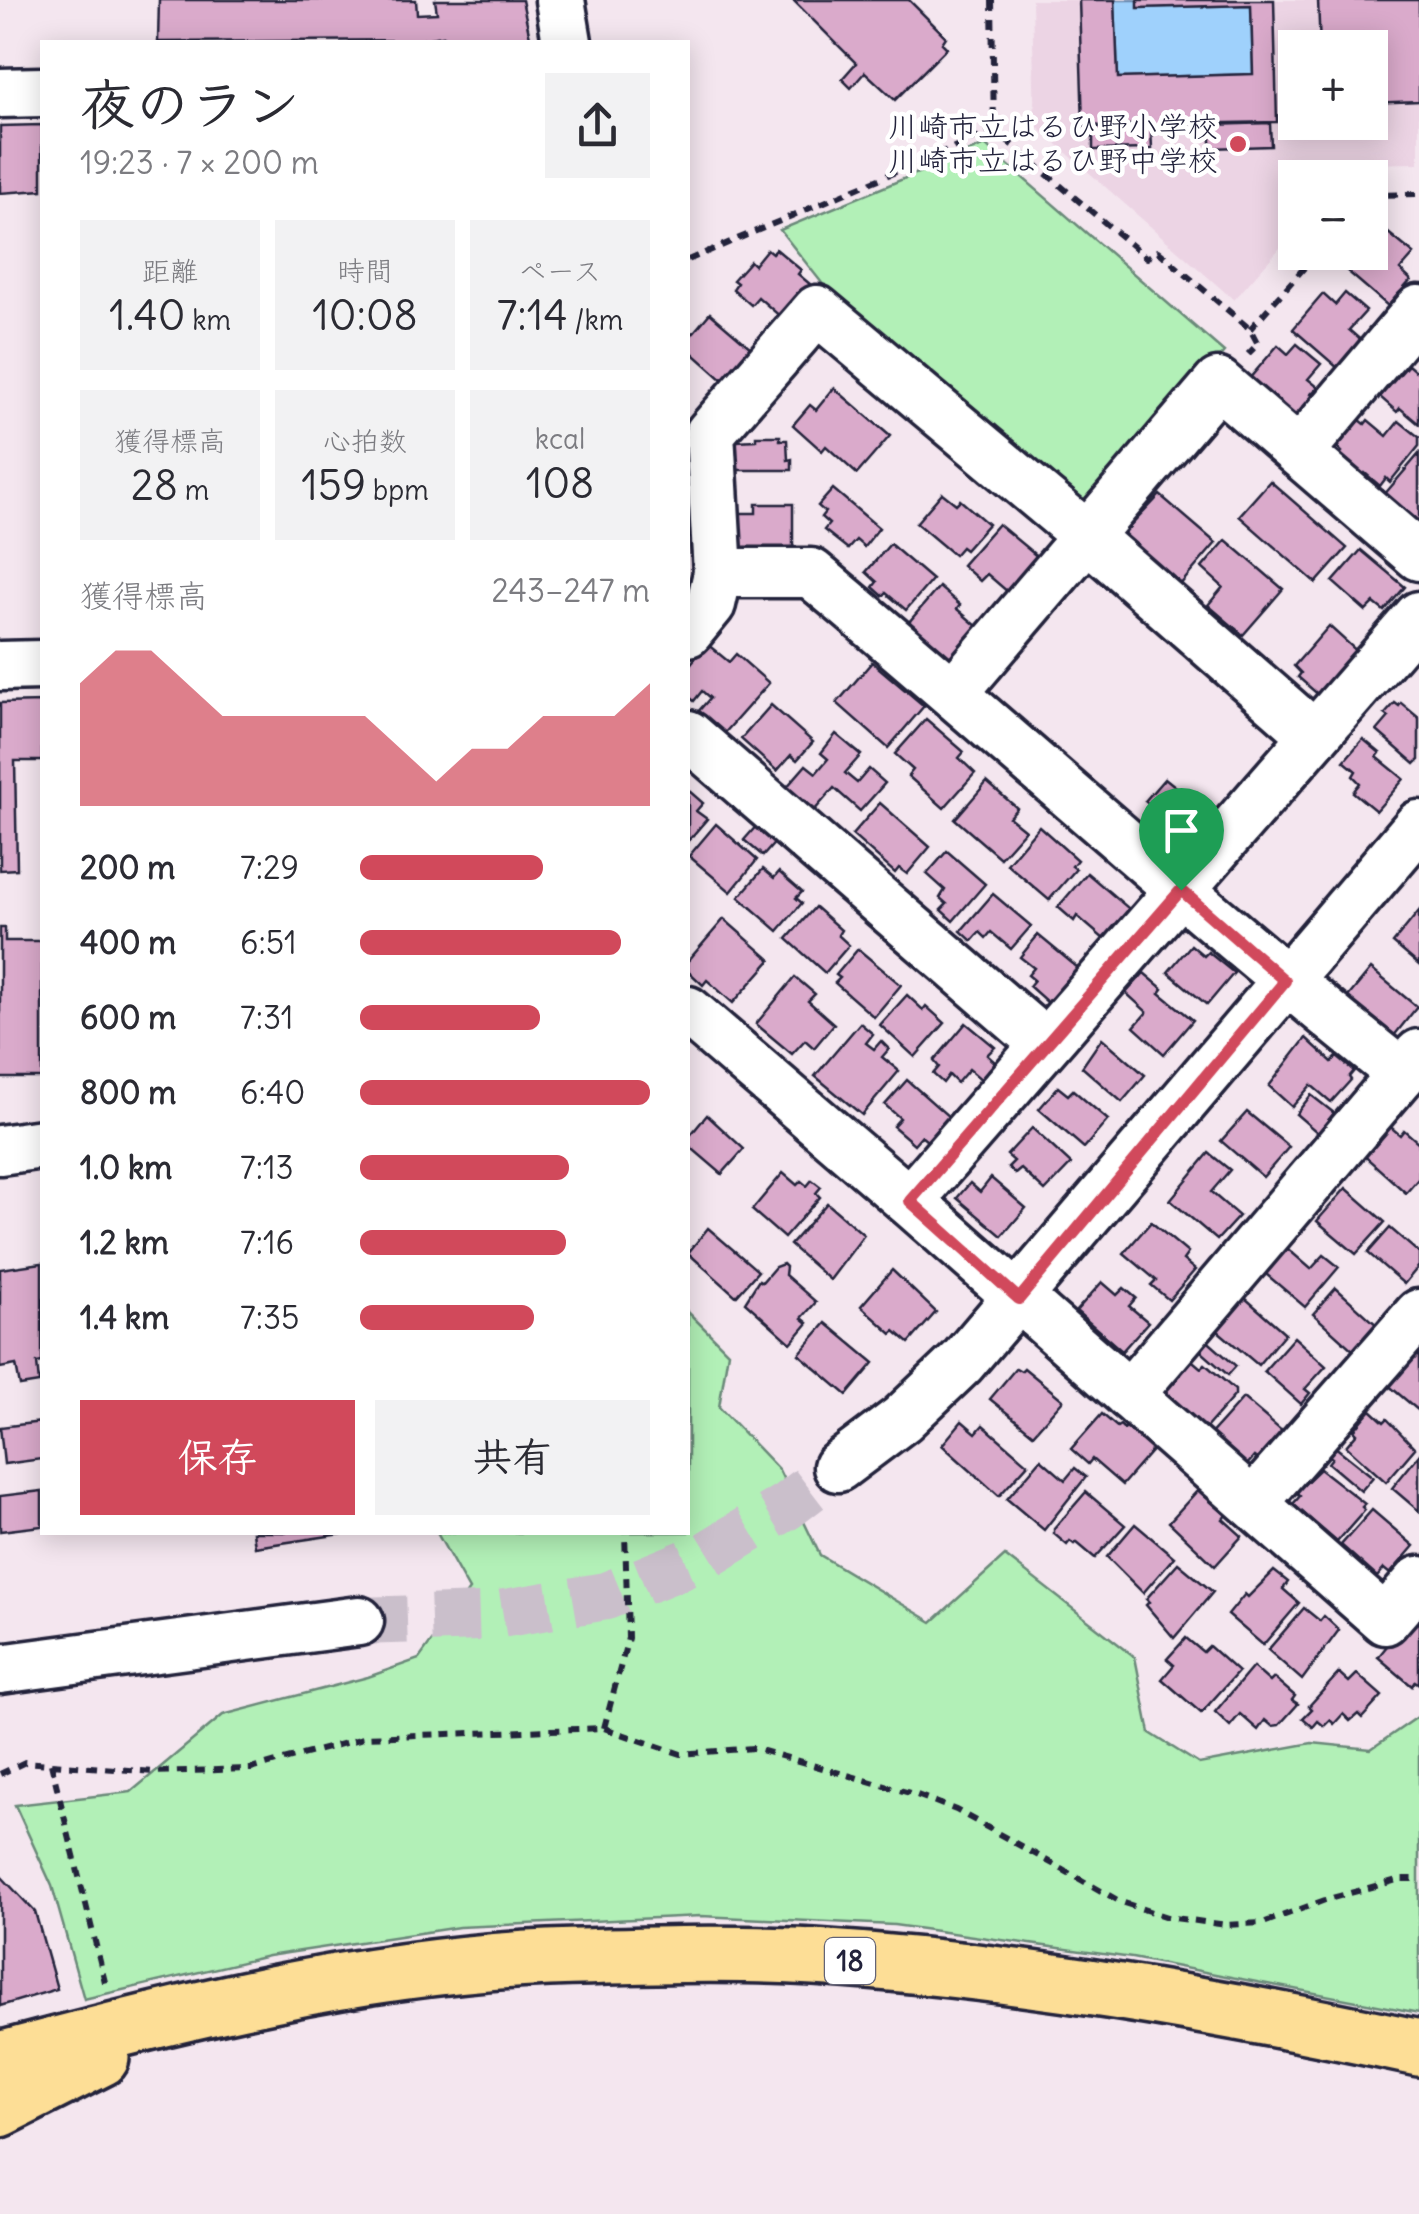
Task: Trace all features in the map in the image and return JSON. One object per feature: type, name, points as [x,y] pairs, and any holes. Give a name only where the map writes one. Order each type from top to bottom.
[{"type":"main road","name":"18","points":[[0,2060],[276,1992],[380,1975],[547,1958],[811,1957],[1017,1978],[1130,1994],[1419,2048]]},
{"type":"main road","name":"18","points":[[0,2109],[156,2033],[276,1992]]},
{"type":"street","points":[[560,0],[567,40]]},
{"type":"street","points":[[0,93],[40,92]]},
{"type":"street","points":[[690,630],[711,604],[718,574],[710,433],[817,310],[1087,536],[1314,735]]},
{"type":"street","points":[[1299,452],[1419,310]]},
{"type":"street","points":[[954,692],[1218,383],[1419,556]]},
{"type":"street","points":[[718,574],[810,573],[954,692],[1285,981],[1410,1064],[1130,1396]]},
{"type":"street","points":[[910,1201],[1419,616]]},
{"type":"street","points":[[0,666],[40,665]]},
{"type":"street","points":[[690,737],[1046,1044]]},
{"type":"street","points":[[838,1466],[902,1419],[962,1362],[1419,824]]},
{"type":"street","points":[[690,1013],[1385,1620],[1419,1581]]},
{"type":"street","points":[[0,1150],[40,1144]]},
{"type":"street","points":[[1253,1503],[1419,1314]]},
{"type":"street","points":[[0,1670],[359,1621]]},
{"type":"path","points":[[992,0],[994,130],[1147,258],[1158,250],[1250,329],[1302,270]]},
{"type":"path","points":[[690,259],[994,130]]},
{"type":"path","points":[[1388,195],[1419,194]]},
{"type":"path","points":[[604,1728],[628,1638],[624,1535]]},
{"type":"path","points":[[0,1774],[25,1762],[154,1772],[251,1769],[367,1737],[604,1728],[681,1754],[752,1748],[917,1795],[956,1810],[1122,1902],[1167,1917],[1227,1925],[1263,1923],[1325,1900],[1401,1879],[1419,1878]]},
{"type":"path","points":[[50,1763],[110,2002]]},
{"type":"shaded area","name":"川崎市立はるひ野小学校 川崎市立はるひ野中学校","points":[[1032,0],[1419,0],[1419,163],[1278,160],[1278,250],[1234,300],[1035,125]]},
{"type":"green space","points":[[985,145],[1224,352],[1095,502],[1072,507],[833,297],[780,230]]},
{"type":"green space","points":[[690,1314],[728,1352],[719,1407],[779,1470],[820,1555],[932,1622],[1005,1556],[1135,1657],[1150,1733],[1199,1764],[1312,1743],[1371,1749],[1419,1716],[1419,2013],[1132,1958],[894,1925],[701,1916],[459,1927],[268,1956],[84,1999],[52,1886],[15,1805],[131,1792],[223,1715],[368,1677],[419,1659],[469,1590],[438,1535],[690,1535]]},
{"type":"water","points":[[1115,0],[1138,0],[1139,8],[1251,5],[1253,74],[1118,78]]},
{"type":"building","points":[[159,0],[416,0],[417,14],[437,13],[435,0],[522,0],[531,40],[444,40],[443,36],[418,40],[158,40]]},
{"type":"building","points":[[793,0],[909,0],[946,37],[942,43],[947,48],[895,100],[865,72],[851,88],[842,79],[856,63]]},
{"type":"building","points":[[1079,0],[1115,0],[1118,78],[1253,74],[1251,5],[1138,8],[1138,0],[1274,0],[1277,122],[1083,126]]},
{"type":"building","points":[[1318,0],[1419,0],[1419,101],[1388,102],[1388,30],[1319,30]]},
{"type":"building","points":[[1270,123],[1271,146],[1211,148],[1211,125]]},
{"type":"building","points":[[40,125],[40,190],[0,193],[0,126]]},
{"type":"building","points":[[1151,127],[1152,149],[1093,150],[1093,128]]},
{"type":"building","points":[[1388,233],[1414,254],[1400,270],[1411,280],[1388,306],[1346,270],[1388,270]]},
{"type":"building","points":[[767,249],[772,253],[776,249],[801,270],[798,274],[811,285],[783,319],[758,297],[751,305],[733,289],[737,283],[733,280],[750,261],[754,265]]},
{"type":"building","points":[[1345,293],[1366,311],[1349,330],[1363,342],[1339,369],[1293,329],[1323,294],[1335,305]]},
{"type":"building","points":[[710,313],[752,349],[724,381],[690,351],[690,337]]},
{"type":"building","points":[[1297,344],[1321,364],[1308,379],[1318,387],[1311,394],[1315,398],[1299,417],[1296,414],[1290,421],[1249,379],[1278,345],[1288,354]]},
{"type":"building","points":[[1408,365],[1415,371],[1419,367],[1419,424],[1380,397]]},
{"type":"building","points":[[834,388],[890,436],[857,474],[826,446],[822,451],[793,425],[810,405],[816,410]]},
{"type":"building","points":[[1360,420],[1365,424],[1368,420],[1387,436],[1399,421],[1419,437],[1419,446],[1390,482],[1386,478],[1380,486],[1365,473],[1361,478],[1337,458],[1342,452],[1337,447]]},
{"type":"building","points":[[756,436],[780,436],[780,440],[787,440],[792,470],[737,470],[736,441],[756,440]]},
{"type":"building","points":[[1419,454],[1419,527],[1383,496]]},
{"type":"building","points":[[1270,481],[1347,548],[1316,583],[1239,516]]},
{"type":"building","points":[[833,489],[879,528],[864,547],[856,540],[848,549],[824,530],[829,524],[821,517],[825,512],[818,506]]},
{"type":"building","points":[[942,493],[956,504],[960,500],[988,524],[965,550],[961,547],[954,555],[916,523]]},
{"type":"building","points":[[1160,495],[1216,543],[1179,586],[1137,556],[1142,551],[1123,534]]},
{"type":"building","points":[[756,504],[793,504],[793,549],[737,549],[737,513],[756,513]]},
{"type":"building","points":[[998,524],[1039,558],[1009,593],[987,574],[980,581],[962,565]]},
{"type":"building","points":[[1226,540],[1283,589],[1243,635],[1208,605],[1223,587],[1202,568]]},
{"type":"building","points":[[890,544],[932,580],[906,610],[873,587],[877,582],[866,572]]},
{"type":"building","points":[[1361,550],[1405,587],[1384,611],[1374,603],[1366,611],[1333,582]]},
{"type":"building","points":[[939,587],[978,627],[951,659],[909,622]]},
{"type":"building","points":[[1329,626],[1360,654],[1322,698],[1298,677],[1301,673],[1294,666]]},
{"type":"building","points":[[707,644],[729,662],[736,654],[769,683],[722,736],[696,714],[710,698],[702,691],[694,701],[690,698],[690,665]]},
{"type":"building","points":[[872,662],[924,706],[888,748],[837,703]]},
{"type":"building","points":[[40,702],[40,761],[15,761],[17,869],[0,870],[0,703]]},
{"type":"building","points":[[1395,703],[1401,703],[1419,718],[1419,760],[1415,764],[1377,731]]},
{"type":"building","points":[[771,705],[813,742],[797,760],[791,755],[777,771],[741,739]]},
{"type":"building","points":[[926,719],[964,752],[959,758],[975,773],[944,808],[908,776],[913,770],[895,754]]},
{"type":"building","points":[[836,734],[861,755],[845,773],[857,783],[869,769],[885,783],[860,811],[834,788],[813,812],[786,788],[806,765],[816,773],[828,759],[821,753]]},
{"type":"building","points":[[1363,739],[1380,753],[1377,757],[1404,779],[1376,811],[1353,792],[1360,783],[1353,776],[1356,771],[1344,761]]},
{"type":"building","points":[[1165,778],[1196,803],[1201,797],[1222,815],[1189,853],[1160,829],[1167,820],[1145,801]]},
{"type":"building","points":[[987,782],[1017,808],[1009,817],[1025,830],[1000,858],[955,819]]},
{"type":"building","points":[[690,792],[703,803],[696,811],[707,819],[690,839]]},
{"type":"building","points":[[880,803],[930,847],[907,874],[899,868],[895,873],[852,835]]},
{"type":"building","points":[[759,823],[778,839],[763,856],[744,840]]},
{"type":"building","points":[[716,824],[757,860],[731,892],[690,855]]},
{"type":"building","points":[[1039,826],[1077,860],[1072,866],[1076,869],[1049,900],[1007,864]]},
{"type":"building","points":[[947,851],[985,884],[953,921],[941,910],[947,904],[940,898],[945,890],[927,874]]},
{"type":"building","points":[[763,869],[774,878],[779,872],[802,892],[796,898],[802,903],[778,931],[739,897]]},
{"type":"building","points":[[1087,873],[1134,913],[1105,940],[1077,916],[1074,921],[1058,907]]},
{"type":"building","points":[[993,894],[1031,926],[1011,949],[991,932],[986,938],[980,932],[972,941],[961,931]]},
{"type":"building","points":[[815,907],[841,930],[838,935],[849,945],[825,973],[787,939]]},
{"type":"building","points":[[1419,911],[1419,965],[1393,943]]},
{"type":"building","points":[[724,919],[771,960],[733,1003],[707,980],[703,985],[690,973],[690,959]]},
{"type":"building","points":[[0,928],[5,928],[5,941],[40,941],[40,1078],[0,1078]]},
{"type":"building","points":[[1038,935],[1078,968],[1048,1003],[1029,986],[1034,980],[1028,975],[1034,968],[1020,957]]},
{"type":"building","points":[[1191,945],[1204,956],[1208,952],[1234,973],[1207,1005],[1168,972]]},
{"type":"building","points":[[858,949],[901,985],[874,1017],[835,983],[840,978],[836,975]]},
{"type":"building","points":[[1371,969],[1417,1007],[1393,1037],[1347,998]]},
{"type":"building","points":[[1144,973],[1163,989],[1160,993],[1193,1020],[1164,1054],[1134,1027],[1147,1012],[1126,993]]},
{"type":"building","points":[[795,977],[815,994],[808,1001],[834,1024],[814,1048],[805,1040],[792,1054],[756,1024]]},
{"type":"building","points":[[907,995],[945,1023],[915,1057],[880,1025]]},
{"type":"building","points":[[860,1023],[873,1034],[866,1043],[874,1049],[881,1041],[889,1049],[882,1057],[899,1071],[862,1115],[815,1076]]},
{"type":"building","points":[[966,1023],[995,1047],[987,1055],[997,1064],[983,1081],[969,1069],[957,1083],[949,1075],[943,1083],[933,1074],[939,1067],[934,1061]]},
{"type":"building","points":[[1102,1038],[1145,1075],[1122,1102],[1082,1067]]},
{"type":"building","points":[[1306,1038],[1332,1062],[1337,1057],[1354,1071],[1331,1102],[1311,1085],[1292,1107],[1269,1086]]},
{"type":"building","points":[[907,1080],[949,1117],[927,1141],[921,1136],[914,1144],[893,1126],[900,1118],[885,1105]]},
{"type":"building","points":[[1058,1087],[1068,1095],[1073,1090],[1108,1120],[1084,1148],[1039,1109]]},
{"type":"building","points":[[1311,1095],[1334,1113],[1318,1133],[1296,1114]]},
{"type":"building","points":[[1247,1112],[1289,1147],[1263,1177],[1221,1141]]},
{"type":"building","points":[[707,1115],[744,1149],[722,1174],[690,1147],[690,1136]]},
{"type":"building","points":[[1386,1123],[1400,1135],[1404,1130],[1419,1143],[1419,1178],[1406,1193],[1360,1152]]},
{"type":"building","points":[[1032,1128],[1071,1164],[1045,1191],[1021,1169],[1015,1174],[1008,1167],[1014,1161],[1007,1155]]},
{"type":"building","points":[[1209,1153],[1230,1170],[1211,1192],[1239,1216],[1217,1240],[1170,1200]]},
{"type":"building","points":[[783,1173],[797,1185],[801,1181],[807,1186],[812,1180],[821,1187],[816,1193],[820,1197],[784,1238],[752,1210]]},
{"type":"building","points":[[991,1178],[1026,1208],[1002,1236],[957,1198],[970,1183],[980,1192]]},
{"type":"building","points":[[1346,1188],[1385,1222],[1356,1254],[1317,1221]]},
{"type":"building","points":[[827,1203],[864,1235],[830,1280],[790,1245]]},
{"type":"building","points":[[1151,1222],[1188,1253],[1183,1260],[1195,1270],[1169,1300],[1151,1285],[1156,1280],[1124,1253]]},
{"type":"building","points":[[708,1228],[758,1271],[736,1296],[690,1255]]},
{"type":"building","points":[[1390,1228],[1419,1253],[1419,1266],[1404,1284],[1368,1253]]},
{"type":"building","points":[[1281,1243],[1311,1269],[1324,1255],[1339,1267],[1305,1307],[1260,1269]]},
{"type":"building","points":[[40,1263],[39,1383],[20,1386],[16,1365],[0,1368],[0,1269]]},
{"type":"building","points":[[783,1264],[785,1275],[816,1302],[802,1318],[808,1323],[791,1343],[745,1302],[759,1280],[762,1282]]},
{"type":"building","points":[[892,1270],[936,1312],[909,1343],[895,1331],[892,1334],[861,1306]]},
{"type":"building","points":[[1102,1282],[1117,1295],[1124,1288],[1136,1298],[1129,1306],[1148,1322],[1122,1351],[1076,1311]]},
{"type":"building","points":[[1336,1288],[1378,1326],[1355,1352],[1313,1314]]},
{"type":"building","points":[[1245,1298],[1285,1333],[1258,1365],[1211,1325]]},
{"type":"building","points":[[826,1323],[874,1363],[847,1395],[799,1354]]},
{"type":"building","points":[[1203,1337],[1236,1366],[1228,1375],[1195,1346]]},
{"type":"building","points":[[1294,1337],[1326,1366],[1305,1389],[1310,1393],[1301,1404],[1264,1371]]},
{"type":"building","points":[[1416,1350],[1419,1353],[1419,1411],[1387,1384]]},
{"type":"building","points":[[1187,1356],[1201,1368],[1205,1364],[1235,1390],[1235,1395],[1205,1429],[1161,1390]]},
{"type":"building","points":[[1016,1368],[1024,1368],[1063,1400],[1033,1434],[990,1399]]},
{"type":"building","points":[[1243,1398],[1283,1432],[1258,1460],[1254,1457],[1245,1467],[1209,1436]]},
{"type":"building","points":[[1371,1410],[1384,1422],[1387,1419],[1415,1448],[1386,1482],[1346,1446]]},
{"type":"building","points":[[1102,1414],[1117,1427],[1124,1429],[1129,1424],[1155,1447],[1122,1485],[1092,1459],[1088,1464],[1071,1449]]},
{"type":"building","points":[[962,1421],[976,1433],[983,1425],[1028,1464],[999,1496],[942,1445]]},
{"type":"building","points":[[40,1422],[40,1459],[4,1464],[0,1427]]},
{"type":"building","points":[[1334,1446],[1373,1477],[1361,1491],[1328,1463],[1332,1458],[1327,1454]]},
{"type":"building","points":[[1419,1455],[1419,1511],[1392,1488]]},
{"type":"building","points":[[1041,1459],[1065,1480],[1075,1468],[1086,1477],[1044,1530],[1007,1499]]},
{"type":"building","points":[[1320,1469],[1365,1504],[1365,1510],[1337,1542],[1293,1504],[1300,1496],[1296,1492]]},
{"type":"building","points":[[1198,1490],[1242,1536],[1215,1566],[1169,1522]]},
{"type":"building","points":[[40,1491],[40,1526],[0,1531],[0,1496]]},
{"type":"building","points":[[1086,1492],[1125,1525],[1095,1558],[1076,1542],[1067,1545],[1054,1534],[1054,1529]]},
{"type":"building","points":[[1372,1510],[1414,1546],[1390,1574],[1384,1569],[1377,1577],[1341,1545]]},
{"type":"building","points":[[1135,1524],[1174,1557],[1143,1593],[1107,1557]]},
{"type":"building","points":[[253,1535],[335,1535],[255,1547]]},
{"type":"building","points":[[1178,1563],[1213,1592],[1174,1638],[1146,1605],[1146,1599]]},
{"type":"building","points":[[1274,1571],[1288,1582],[1283,1589],[1299,1603],[1263,1645],[1228,1615],[1245,1594],[1248,1597]]},
{"type":"building","points":[[1304,1608],[1320,1621],[1324,1616],[1339,1630],[1302,1680],[1268,1650]]},
{"type":"building","points":[[1405,1624],[1419,1624],[1419,1684],[1415,1681],[1412,1686],[1378,1657]]},
{"type":"building","points":[[1186,1638],[1203,1652],[1209,1646],[1238,1672],[1201,1713],[1162,1679],[1174,1665],[1167,1659]]},
{"type":"building","points":[[1253,1667],[1295,1696],[1292,1700],[1298,1704],[1279,1725],[1272,1726],[1265,1720],[1258,1730],[1240,1714],[1230,1726],[1215,1712]]},
{"type":"building","points":[[1339,1673],[1349,1682],[1357,1674],[1382,1696],[1362,1718],[1358,1714],[1350,1721],[1343,1714],[1334,1724],[1330,1720],[1324,1726],[1318,1721],[1313,1727],[1303,1718]]},
{"type":"building","points":[[0,1875],[35,1912],[57,1989],[0,2006]]},
{"type":"tunnel","points":[[359,1621],[482,1617],[606,1596],[707,1555],[787,1506],[838,1467]]},
{"type":"place","name":"川崎市立はるひ野小学校 川崎市立はるひ野中学校","points":[[1238,144]]},
{"type":"route","points":[[1181,890],[1285,981],[1019,1299],[910,1201],[1181,890]]}]
